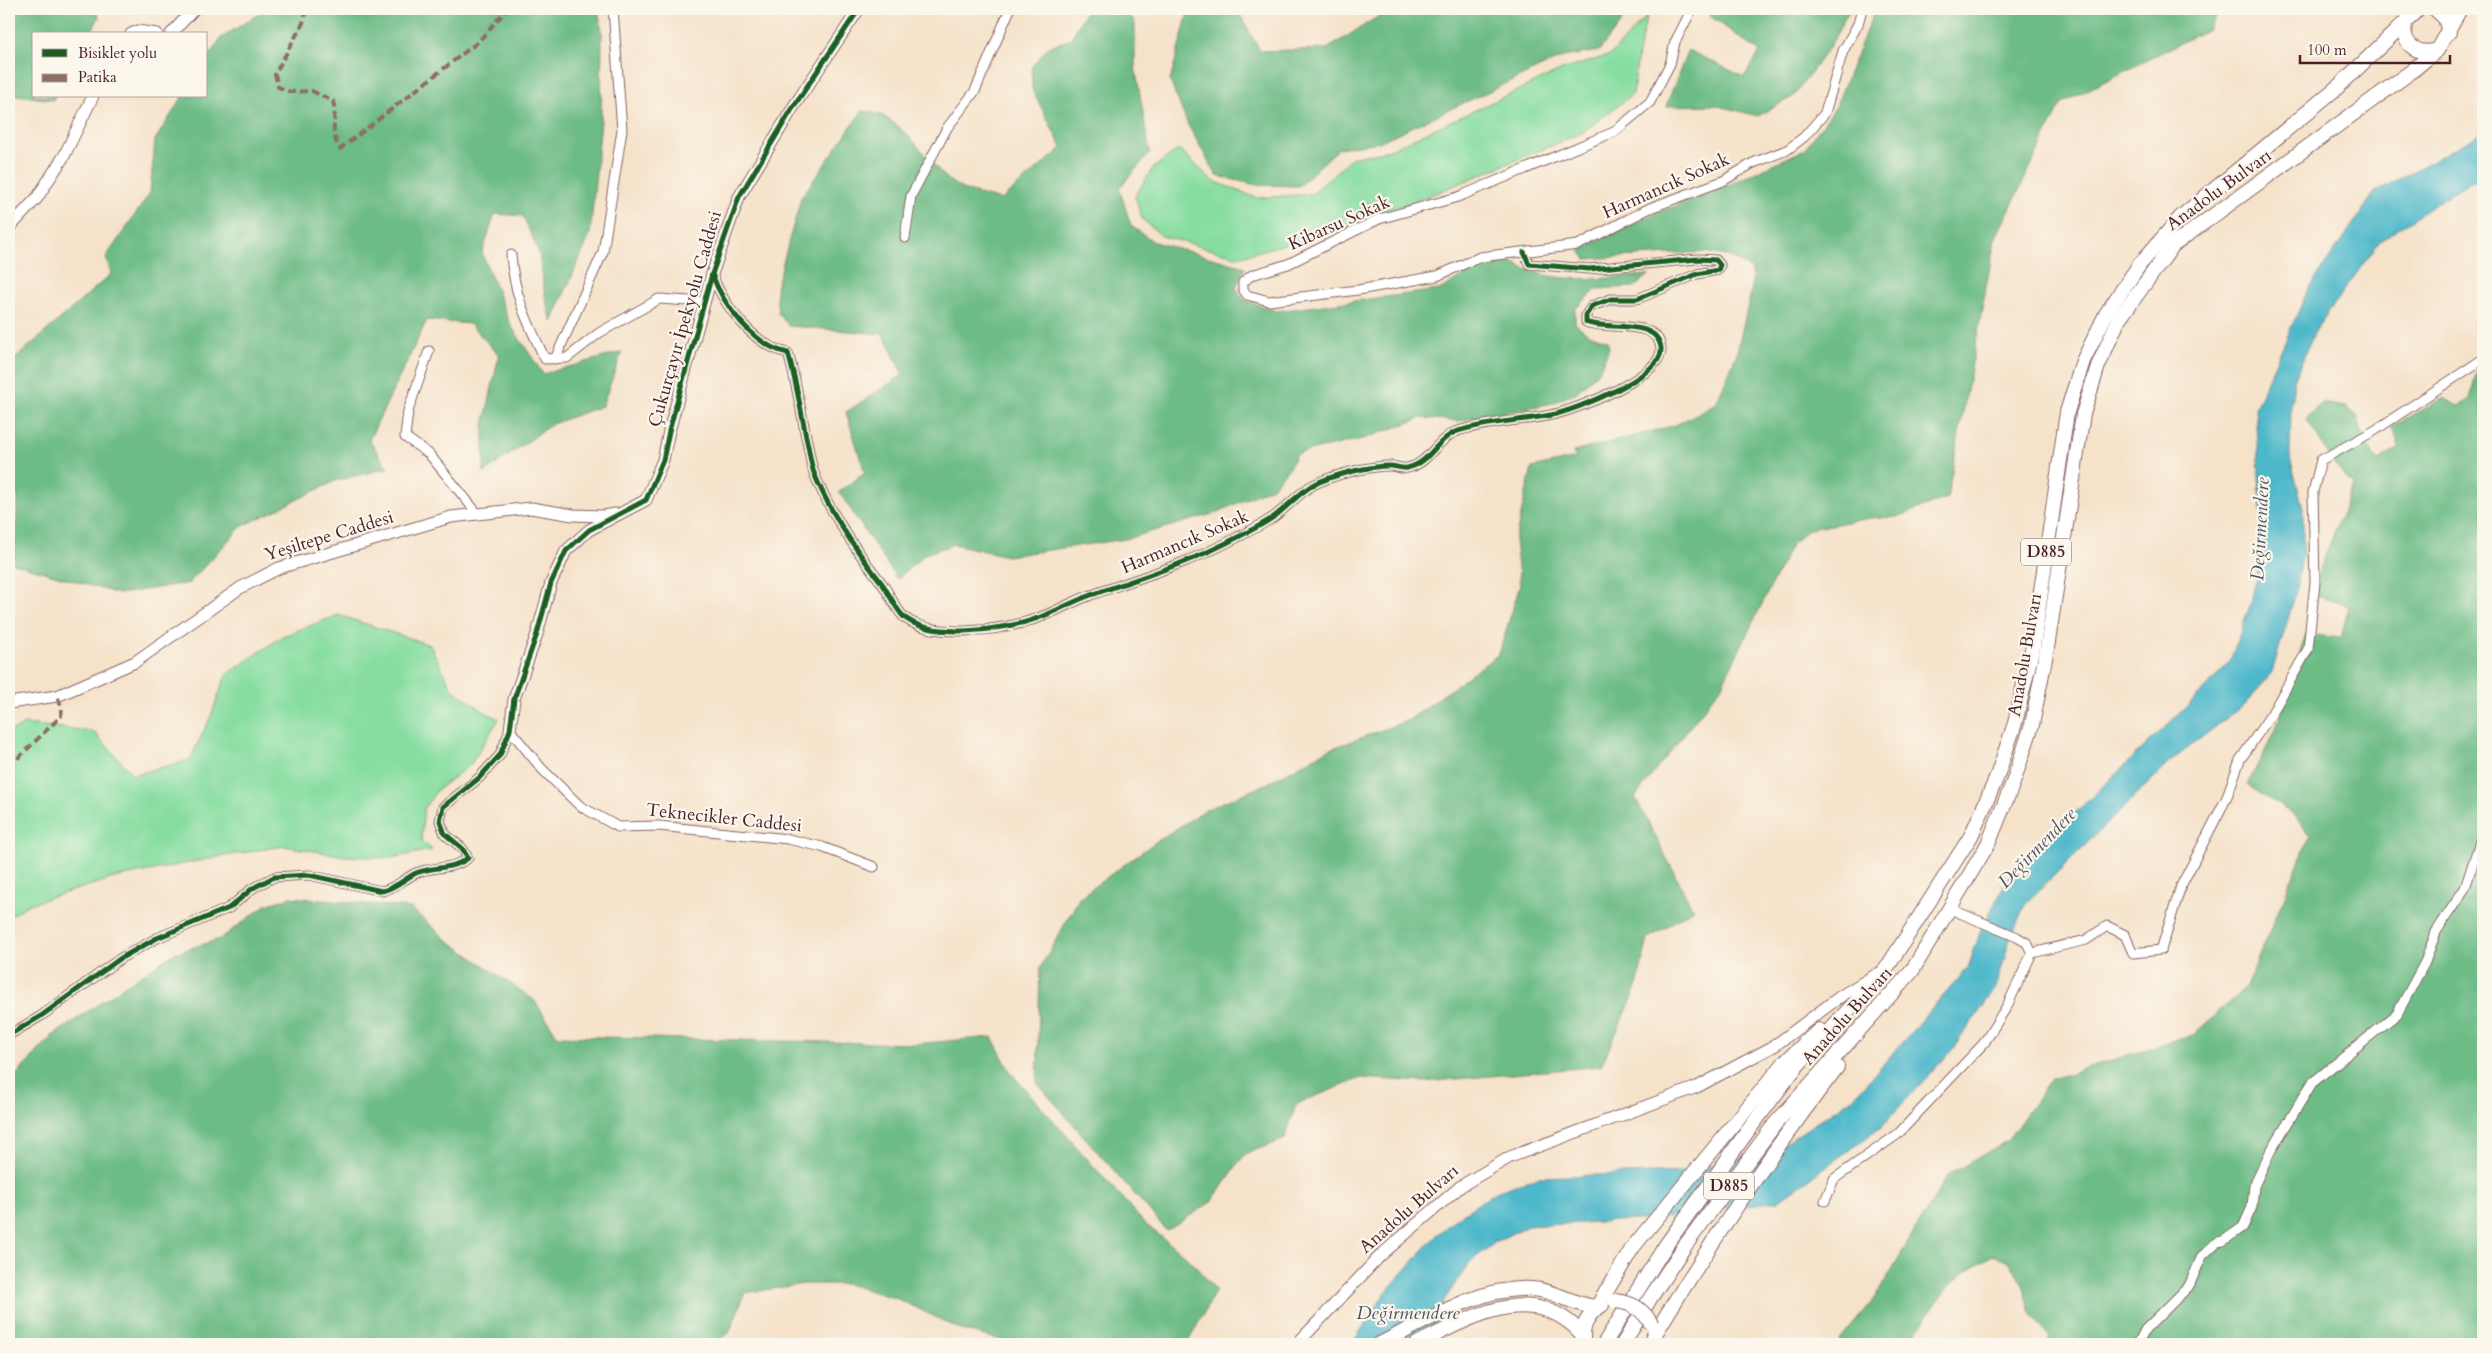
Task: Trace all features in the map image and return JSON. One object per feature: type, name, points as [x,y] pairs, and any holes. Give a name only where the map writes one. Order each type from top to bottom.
[{"type":"highway","name":"Anadolu Bulvarı","points":[[1604,1344],[1666,1245],[1795,1068],[1886,969],[1971,836],[2000,770],[2015,723],[2032,646],[2067,412],[2083,361],[2106,314],[2140,264],[2180,218],[2340,85],[2418,9]]},
{"type":"highway","points":[[2435,9],[2446,18],[2449,32]]},
{"type":"highway","name":"Anadolu Bulvarı","points":[[1623,1344],[1651,1296],[1684,1247],[1775,1124],[1912,971],[1988,844],[2013,783],[2032,726],[2047,648],[2084,414],[2098,366],[2120,319],[2173,245],[2398,82],[2437,50],[2449,32],[2460,9]]},
{"type":"highway","points":[[2404,23],[2405,38],[2415,50],[2422,52],[2437,50]]},
{"type":"highway","points":[[1582,1340],[1588,1318],[1598,1307],[1633,1247],[1725,1134],[1786,1061],[1886,969]]},
{"type":"highway","points":[[1652,1336],[1712,1243],[1792,1126],[1912,971]]},
{"type":"highway","points":[[1380,1344],[1482,1295],[1533,1289],[1562,1297],[1583,1307],[1598,1307],[1615,1301],[1636,1306],[1646,1314],[1652,1336]]},
{"type":"highway","points":[[1417,1344],[1484,1312],[1505,1306],[1526,1306],[1542,1309],[1560,1316],[1582,1340]]},
{"type":"street","points":[[173,32],[194,9]]},
{"type":"street","points":[[555,359],[603,252],[622,130],[613,9]]},
{"type":"street","name":"Çukurçayır İpekyolu Caddesi","points":[[629,511],[646,500],[663,460],[712,274],[739,197],[794,106],[859,9]]},
{"type":"street","points":[[904,238],[911,196],[942,136],[975,90],[1010,9]]},
{"type":"street","name":"Kibarsu Sokak","points":[[1524,252],[1480,258],[1437,276],[1358,290],[1269,300],[1247,295],[1243,289],[1243,282],[1252,275],[1288,264],[1379,219],[1458,197],[1614,132],[1650,102],[1670,64],[1675,42],[1692,9]]},
{"type":"street","name":"Harmancık Sokak","points":[[712,274],[716,284],[735,314],[747,328],[759,340],[788,353],[813,471],[837,517],[869,567],[891,594],[904,617],[930,629],[952,632],[983,631],[1034,620],[1070,602],[1155,573],[1236,538],[1276,515],[1314,484],[1342,474],[1392,466],[1404,469],[1419,464],[1443,439],[1457,431],[1553,415],[1609,393],[1641,377],[1653,368],[1661,347],[1657,339],[1634,326],[1593,326],[1586,322],[1586,315],[1592,306],[1610,300],[1637,300],[1697,274],[1718,270],[1720,265],[1716,260],[1698,259],[1589,269],[1529,264],[1524,252],[1578,245],[1650,208],[1723,181],[1753,163],[1787,150],[1804,137],[1825,113],[1840,60],[1862,9]]},
{"type":"street","points":[[134,32],[138,30],[148,32]]},
{"type":"street","points":[[9,228],[37,198],[64,156],[93,98]]},
{"type":"street","points":[[510,255],[513,279],[522,310],[545,359],[567,358],[599,333],[659,299],[704,302]]},
{"type":"street","points":[[429,351],[408,411],[405,437],[430,454],[477,513]]},
{"type":"street","points":[[2032,953],[2086,940],[2107,926],[2125,935],[2133,953],[2161,950],[2181,886],[2226,799],[2240,760],[2272,713],[2308,648],[2315,582],[2313,492],[2320,460],[2374,431],[2483,359]]},
{"type":"street","name":"Yeşiltepe Caddesi","points":[[9,703],[57,696],[135,662],[240,588],[279,568],[451,517],[531,508],[573,515],[604,516],[629,511]]},
{"type":"street","points":[[9,1035],[41,1016],[121,958],[157,938],[229,908],[253,888],[274,877],[309,876],[382,891],[393,888],[415,874],[460,864],[468,858],[462,848],[445,834],[440,821],[443,807],[479,778],[500,755],[510,730],[514,699],[537,634],[551,583],[566,551],[589,530],[629,511]]},
{"type":"street","name":"Teknecikler Caddesi","points":[[510,730],[542,769],[580,806],[618,827],[659,826],[788,839],[822,847],[874,867]]},
{"type":"street","points":[[2138,1344],[2145,1330],[2189,1286],[2202,1256],[2216,1242],[2223,1241],[2243,1227],[2252,1207],[2254,1186],[2270,1152],[2312,1083],[2396,1014],[2425,962],[2436,932],[2466,888],[2483,832]]},
{"type":"street","points":[[1948,908],[2017,937],[2027,943],[2032,953]]},
{"type":"street","points":[[1825,1201],[1834,1180],[1898,1134],[1984,1044],[2006,1006],[2032,953]]},
{"type":"street","name":"Anadolu Bulvarı","points":[[1297,1344],[1381,1255],[1461,1186],[1510,1157],[1697,1087],[1774,1046],[1841,996],[1886,969]]},
{"type":"green space","points":[[9,9],[96,9],[99,17],[91,32],[32,32],[32,97],[9,94]]},
{"type":"green space","points":[[598,9],[602,31],[601,120],[590,235],[552,322],[545,296],[539,253],[523,216],[495,214],[482,253],[511,326],[543,374],[622,352],[602,406],[552,424],[484,473],[484,425],[499,355],[470,324],[427,320],[369,440],[388,468],[335,481],[241,527],[189,583],[119,594],[13,563],[18,498],[9,468],[9,364],[111,274],[106,257],[150,193],[155,140],[182,98],[208,98],[208,57],[221,38],[265,10]]},
{"type":"green space","points":[[1087,9],[1124,9],[1135,22],[1135,66],[1150,153],[1119,188],[1131,226],[1154,242],[1245,267],[1236,288],[1244,300],[1277,311],[1439,290],[1473,271],[1512,262],[1527,270],[1543,275],[1579,279],[1649,275],[1634,287],[1597,289],[1575,309],[1575,323],[1588,334],[1607,340],[1609,348],[1599,371],[1577,392],[1553,403],[1459,421],[1421,418],[1366,438],[1296,454],[1289,468],[1272,487],[1216,513],[1126,539],[1007,556],[954,544],[925,554],[897,579],[839,492],[865,473],[846,412],[903,375],[883,334],[789,326],[778,313],[776,288],[801,198],[862,111],[876,113],[901,129],[935,166],[957,186],[1001,200],[1062,148],[1032,89],[1032,66],[1048,47],[1071,39]]},
{"type":"green space","points":[[1189,9],[1237,9],[1260,51],[1327,49],[1390,9],[1430,9],[1438,13],[1451,9],[1631,9],[1599,51],[1563,57],[1379,142],[1339,148],[1299,186],[1257,185],[1217,176],[1188,125],[1170,81]]},
{"type":"green space","points":[[1712,9],[1850,9],[1830,46],[1794,96],[1758,116],[1715,105],[1666,106],[1688,50],[1744,77],[1760,52],[1710,16]]},
{"type":"green space","points":[[1875,9],[2221,9],[2208,29],[2062,103],[1995,239],[1947,498],[1897,517],[1870,518],[1809,529],[1791,545],[1721,687],[1635,797],[1693,909],[1648,939],[1636,990],[1601,1066],[1424,1082],[1361,1078],[1296,1104],[1285,1139],[1245,1154],[1211,1202],[1167,1231],[1037,1083],[1040,968],[1080,897],[1154,843],[1205,810],[1266,784],[1330,749],[1409,720],[1499,654],[1520,585],[1515,540],[1532,468],[1576,458],[1573,452],[1676,425],[1716,403],[1736,356],[1752,288],[1752,270],[1731,257],[1705,252],[1586,259],[1579,250],[1653,214],[1702,197],[1804,150],[1835,108]]},
{"type":"green space","points":[[1647,16],[1638,53],[1633,94],[1582,133],[1424,198],[1303,239],[1238,257],[1162,236],[1142,219],[1135,196],[1153,168],[1179,149],[1213,181],[1257,198],[1312,194],[1351,158],[1388,150],[1562,70],[1610,55]]},
{"type":"green space","points":[[38,98],[54,98],[53,100]]},
{"type":"green space","points":[[2483,368],[2483,1344],[2049,1344],[2048,1337],[2031,1312],[2023,1284],[2010,1262],[1993,1255],[1968,1271],[1951,1285],[1907,1344],[1837,1344],[1875,1298],[1948,1175],[2007,1141],[2051,1079],[2193,1035],[2246,987],[2310,836],[2293,814],[2247,785],[2275,732],[2306,634],[2341,638],[2349,606],[2310,594],[2353,485],[2332,461],[2306,418],[2322,403],[2346,407],[2357,416],[2365,442],[2378,461],[2399,449],[2396,435],[2391,426],[2444,398],[2458,406],[2470,400],[2476,373]]},
{"type":"green space","points":[[338,615],[430,645],[452,689],[485,712],[499,719],[471,764],[437,790],[424,808],[421,840],[432,850],[391,858],[345,856],[284,846],[114,878],[29,904],[9,917],[9,733],[24,724],[93,731],[133,775],[190,760],[211,716],[226,675],[283,636]]},
{"type":"green space","points":[[290,897],[411,908],[446,939],[534,1000],[558,1036],[914,1044],[992,1037],[1011,1073],[1145,1224],[1188,1258],[1216,1290],[1187,1344],[1017,1344],[962,1330],[898,1299],[847,1284],[804,1284],[745,1293],[729,1333],[715,1344],[9,1344],[9,1083],[51,1037],[117,991],[175,953],[220,939],[266,905]]},
{"type":"water","name":"Değirmendere","points":[[2483,133],[2483,175],[2449,195],[2380,241],[2316,329],[2294,380],[2291,406],[2290,458],[2303,508],[2303,552],[2294,599],[2272,672],[2249,701],[2170,762],[2025,904],[2009,942],[1996,988],[1953,1049],[1880,1128],[1778,1201],[1654,1219],[1527,1226],[1497,1241],[1471,1261],[1445,1299],[1427,1344],[1352,1344],[1385,1293],[1434,1238],[1455,1219],[1496,1192],[1538,1177],[1684,1172],[1775,1150],[1853,1098],[1968,968],[1981,930],[2009,876],[2207,687],[2230,661],[2251,603],[2263,542],[2255,408],[2308,290],[2375,192]]},
{"type":"marked path","points":[[307,9],[303,23],[275,74],[278,87],[291,92],[312,91],[333,101],[335,115],[334,131],[336,142],[340,149],[478,42],[507,9]]},
{"type":"marked path","points":[[9,767],[61,716],[62,708],[57,696]]},
{"type":"cycle path","points":[[9,1035],[41,1016],[121,958],[157,938],[229,908],[253,888],[274,877],[309,875],[382,891],[396,886],[416,873],[450,866],[468,858],[462,848],[445,834],[440,821],[443,807],[479,778],[500,755],[510,730],[514,699],[537,634],[551,583],[566,551],[589,530],[646,500],[663,460],[669,431],[712,274],[739,197],[794,106],[859,9]]},
{"type":"cycle path","points":[[712,274],[724,298],[741,322],[763,342],[775,349],[788,353],[814,473],[843,529],[884,586],[898,610],[904,617],[916,624],[932,629],[968,631],[1005,627],[1035,619],[1084,598],[1203,554],[1266,522],[1308,488],[1330,478],[1372,468],[1390,466],[1407,468],[1415,466],[1427,457],[1443,440],[1455,432],[1478,426],[1551,415],[1578,407],[1616,391],[1649,370],[1658,359],[1661,348],[1657,338],[1650,332],[1628,327],[1586,322],[1586,315],[1592,306],[1611,299],[1637,299],[1697,274],[1718,270],[1720,265],[1716,260],[1698,259],[1589,269],[1529,264],[1524,252]]}]
